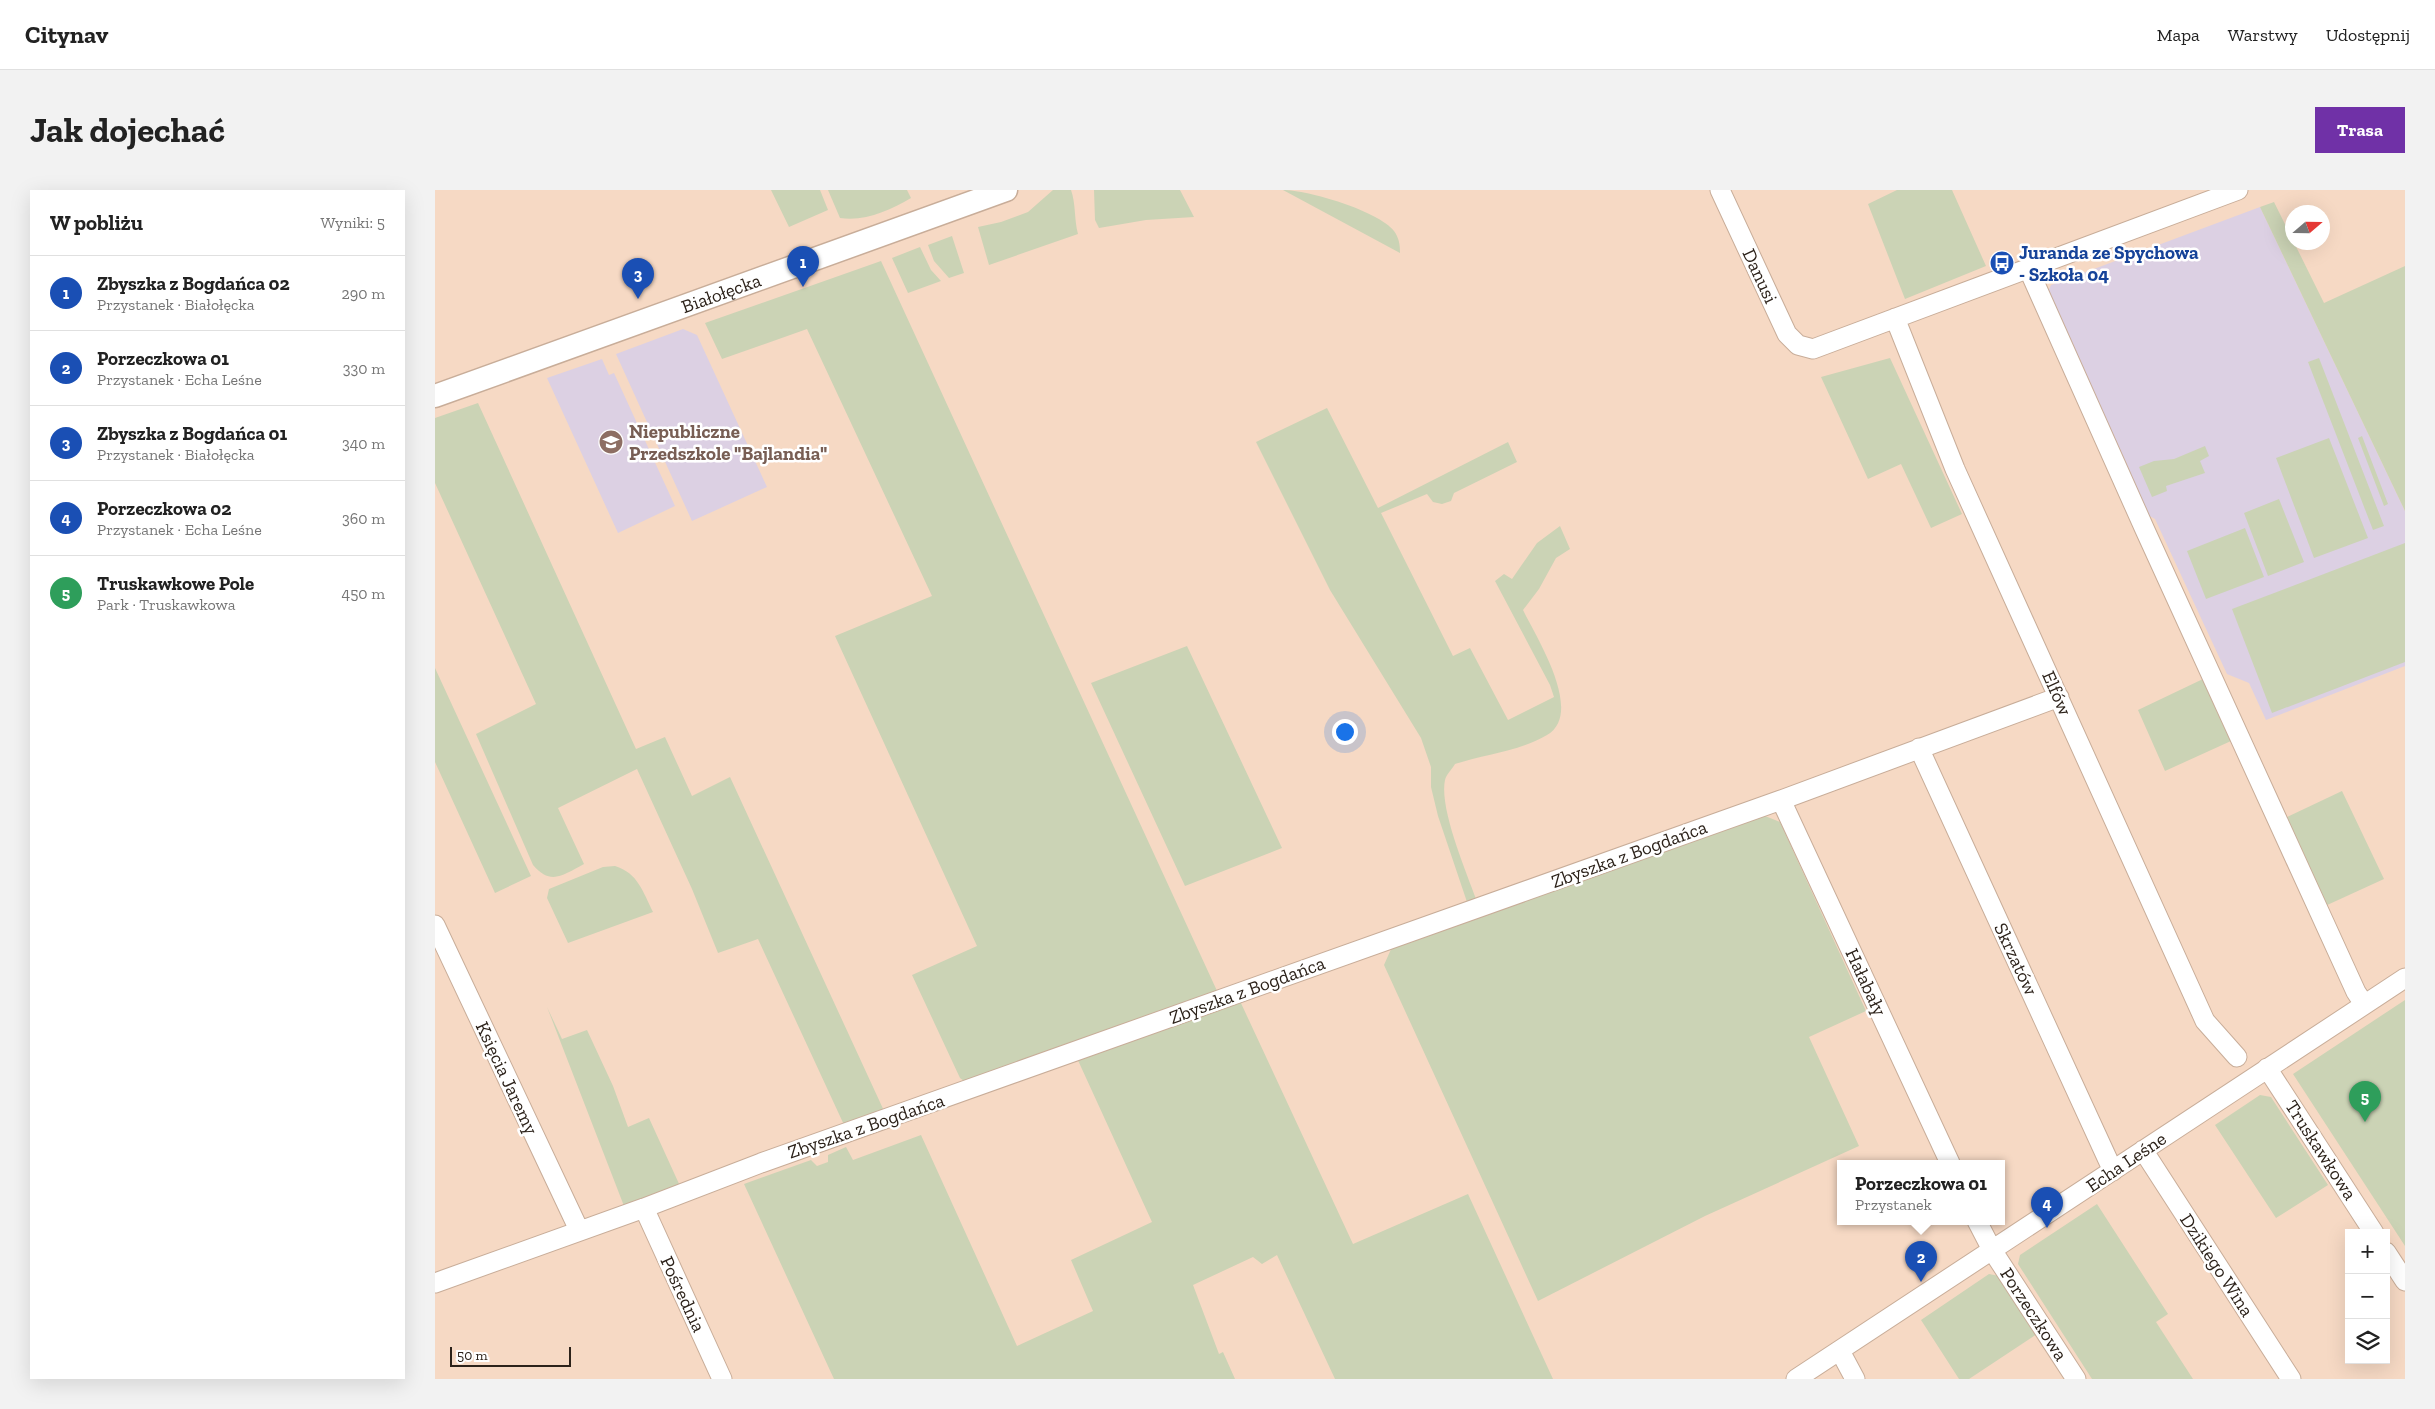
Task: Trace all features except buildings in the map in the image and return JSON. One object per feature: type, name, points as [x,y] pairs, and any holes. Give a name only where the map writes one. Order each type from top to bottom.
[{"type":"street","name":"Białołęcka","points":[[435,396],[1006,190]]},
{"type":"street","name":"Danusi","points":[[1720,190],[1787,334],[1798,345],[1813,349],[1895,318]]},
{"type":"street","points":[[1895,318],[2238,190]]},
{"type":"street","points":[[2028,268],[2145,530],[2356,992],[2364,1004]]},
{"type":"street","name":"Elfów","points":[[1895,318],[1955,469],[2205,1020],[2237,1057]]},
{"type":"street","name":"Zbyszka z Bogdańca","points":[[435,1283],[643,1208],[761,1162],[1781,800],[2059,697]]},
{"type":"street","name":"Skrzatów","points":[[1919,748],[2113,1171]]},
{"type":"street","name":"Hałabały","points":[[1781,800],[1949,1160]]},
{"type":"street","name":"Księcia Jaremy","points":[[435,925],[579,1230]]},
{"type":"street","name":"Echa Leśne","points":[[1796,1379],[2405,978]]},
{"type":"street","name":"Truskawkowa","points":[[2267,1068],[2371,1229]]},
{"type":"street","name":"Dzikiego Wina","points":[[2143,1150],[2291,1379]]},
{"type":"street","name":"Pośrednia","points":[[643,1208],[722,1379]]},
{"type":"street","points":[[1979,1225],[1992,1250]]},
{"type":"street","name":"Porzeczkowa","points":[[1992,1250],[2076,1379]]},
{"type":"street","points":[[2390,1258],[2405,1281]]},
{"type":"street","points":[[1839,1351],[1855,1379]]},
{"type":"shaded area","points":[[2260,207],[2405,511],[2405,666],[2266,720],[2249,683],[2227,674],[2155,519],[2146,514],[2047,294],[2051,285]]},
{"type":"shaded area","points":[[683,329],[697,335],[767,487],[692,521],[616,354]]},
{"type":"shaded area","name":"Niepubliczne Przedszkole \"Bajlandia\"","points":[[602,359],[609,375],[614,373],[675,506],[618,533],[547,378]]},
{"type":"green space","points":[[771,190],[820,190],[828,210],[789,227]]},
{"type":"green space","points":[[828,190],[907,190],[911,198],[886,211],[868,217],[849,219],[840,218]]},
{"type":"green space","points":[[1053,190],[1071,190],[1078,234],[989,265],[978,227],[1001,222],[1028,212]]},
{"type":"green space","points":[[1094,190],[1180,190],[1194,217],[1146,220],[1099,228],[1095,220]]},
{"type":"green space","points":[[1283,190],[1325,198],[1374,216],[1386,223],[1394,231],[1399,241],[1400,253]]},
{"type":"green space","points":[[1897,190],[1952,190],[1986,266],[1905,299],[1868,204]]},
{"type":"green space","points":[[2274,202],[2285,224],[2285,250],[2298,250],[2324,303],[2405,266],[2405,511],[2260,207]]},
{"type":"green space","points":[[952,236],[964,273],[949,278],[934,261],[928,245]]},
{"type":"green space","points":[[920,247],[931,270],[941,281],[908,293],[892,258]]},
{"type":"green space","points":[[881,261],[1218,993],[964,1081],[960,1078],[912,975],[977,946],[835,636],[932,596],[807,329],[722,359],[705,323]]},
{"type":"green space","points":[[1890,358],[1962,514],[1931,528],[1901,464],[1868,479],[1821,377]]},
{"type":"green space","points":[[2319,358],[2384,526],[2373,530],[2308,362]]},
{"type":"green space","points":[[478,403],[636,749],[665,737],[692,796],[730,777],[885,1113],[845,1127],[758,939],[718,953],[692,889],[637,769],[558,808],[584,864],[563,875],[552,877],[539,871],[533,865],[476,734],[536,704],[435,483],[435,418]]},
{"type":"green space","points":[[1327,408],[1378,508],[1508,442],[1517,462],[1454,493],[1451,501],[1442,504],[1433,502],[1427,494],[1381,513],[1453,656],[1470,648],[1508,720],[1554,697],[1550,685],[1495,581],[1504,574],[1512,579],[1537,543],[1560,526],[1570,549],[1556,558],[1539,589],[1523,610],[1546,656],[1560,693],[1561,710],[1557,724],[1547,735],[1525,745],[1455,764],[1445,780],[1444,792],[1450,823],[1476,899],[1467,902],[1438,816],[1431,787],[1431,767],[1421,738],[1330,590],[1256,442]]},
{"type":"green space","points":[[2362,436],[2388,504],[2384,506],[2358,438]]},
{"type":"green space","points":[[2329,438],[2368,538],[2314,558],[2276,458]]},
{"type":"green space","points":[[2205,446],[2209,456],[2200,461],[2205,473],[2166,486],[2167,491],[2152,497],[2139,467],[2154,461],[2174,459]]},
{"type":"green space","points":[[2279,499],[2304,562],[2268,576],[2244,513]]},
{"type":"green space","points":[[2245,528],[2264,577],[2206,599],[2187,551]]},
{"type":"green space","points":[[2405,543],[2405,662],[2272,713],[2232,609]]},
{"type":"green space","points":[[1187,646],[1282,848],[1185,886],[1091,683]]},
{"type":"green space","points":[[435,668],[531,876],[495,893],[435,762]]},
{"type":"green space","points":[[2203,679],[2231,741],[2165,771],[2138,710]]},
{"type":"green space","points":[[2342,791],[2384,879],[2325,906],[2285,818]]},
{"type":"green space","points":[[1765,816],[1780,822],[1866,1011],[1809,1037],[1859,1146],[1705,1216],[1538,1301],[1384,965],[1392,947]]},
{"type":"green space","points":[[615,866],[629,873],[639,884],[653,912],[568,943],[547,898],[549,889],[603,867]]},
{"type":"green space","points":[[2405,1000],[2405,1246],[2293,1074]]},
{"type":"green space","points":[[1240,1001],[1353,1244],[1468,1194],[1553,1379],[1335,1379],[1277,1255],[1262,1264],[1253,1257],[1193,1285],[1219,1354],[1223,1352],[1235,1379],[834,1379],[744,1184],[811,1160],[817,1166],[828,1162],[828,1155],[846,1147],[853,1160],[921,1135],[1017,1346],[1093,1311],[1071,1260],[1152,1222],[1076,1056]]},
{"type":"green space","points":[[547,1007],[562,1039],[587,1030],[613,1086],[628,1127],[649,1118],[680,1186],[624,1206]]},
{"type":"green space","points":[[2260,1095],[2271,1097],[2328,1185],[2276,1218],[2215,1125]]},
{"type":"green space","points":[[2097,1204],[2168,1314],[2156,1322],[2193,1379],[2092,1379],[2018,1264],[2020,1255]]},
{"type":"green space","points":[[1989,1274],[1999,1276],[2037,1334],[1969,1379],[1959,1379],[1921,1320]]},
{"type":"place","name":"Juranda ze Spychowa - Szkoła 04","points":[[2002,263]]},
{"type":"place","name":"Zbyszka z Bogdańca 02","points":[[803,287]]},
{"type":"place","name":"Zbyszka z Bogdańca 01","points":[[638,299]]},
{"type":"place","name":"Niepubliczne Przedszkole \"Bajlandia\"","points":[[611,442]]},
{"type":"place","name":"Truskawkowe Pole","points":[[2365,1122]]},
{"type":"place","name":"Porzeczkowa 02","points":[[2047,1228]]},
{"type":"place","name":"Porzeczkowa 01","points":[[1921,1282]]}]
